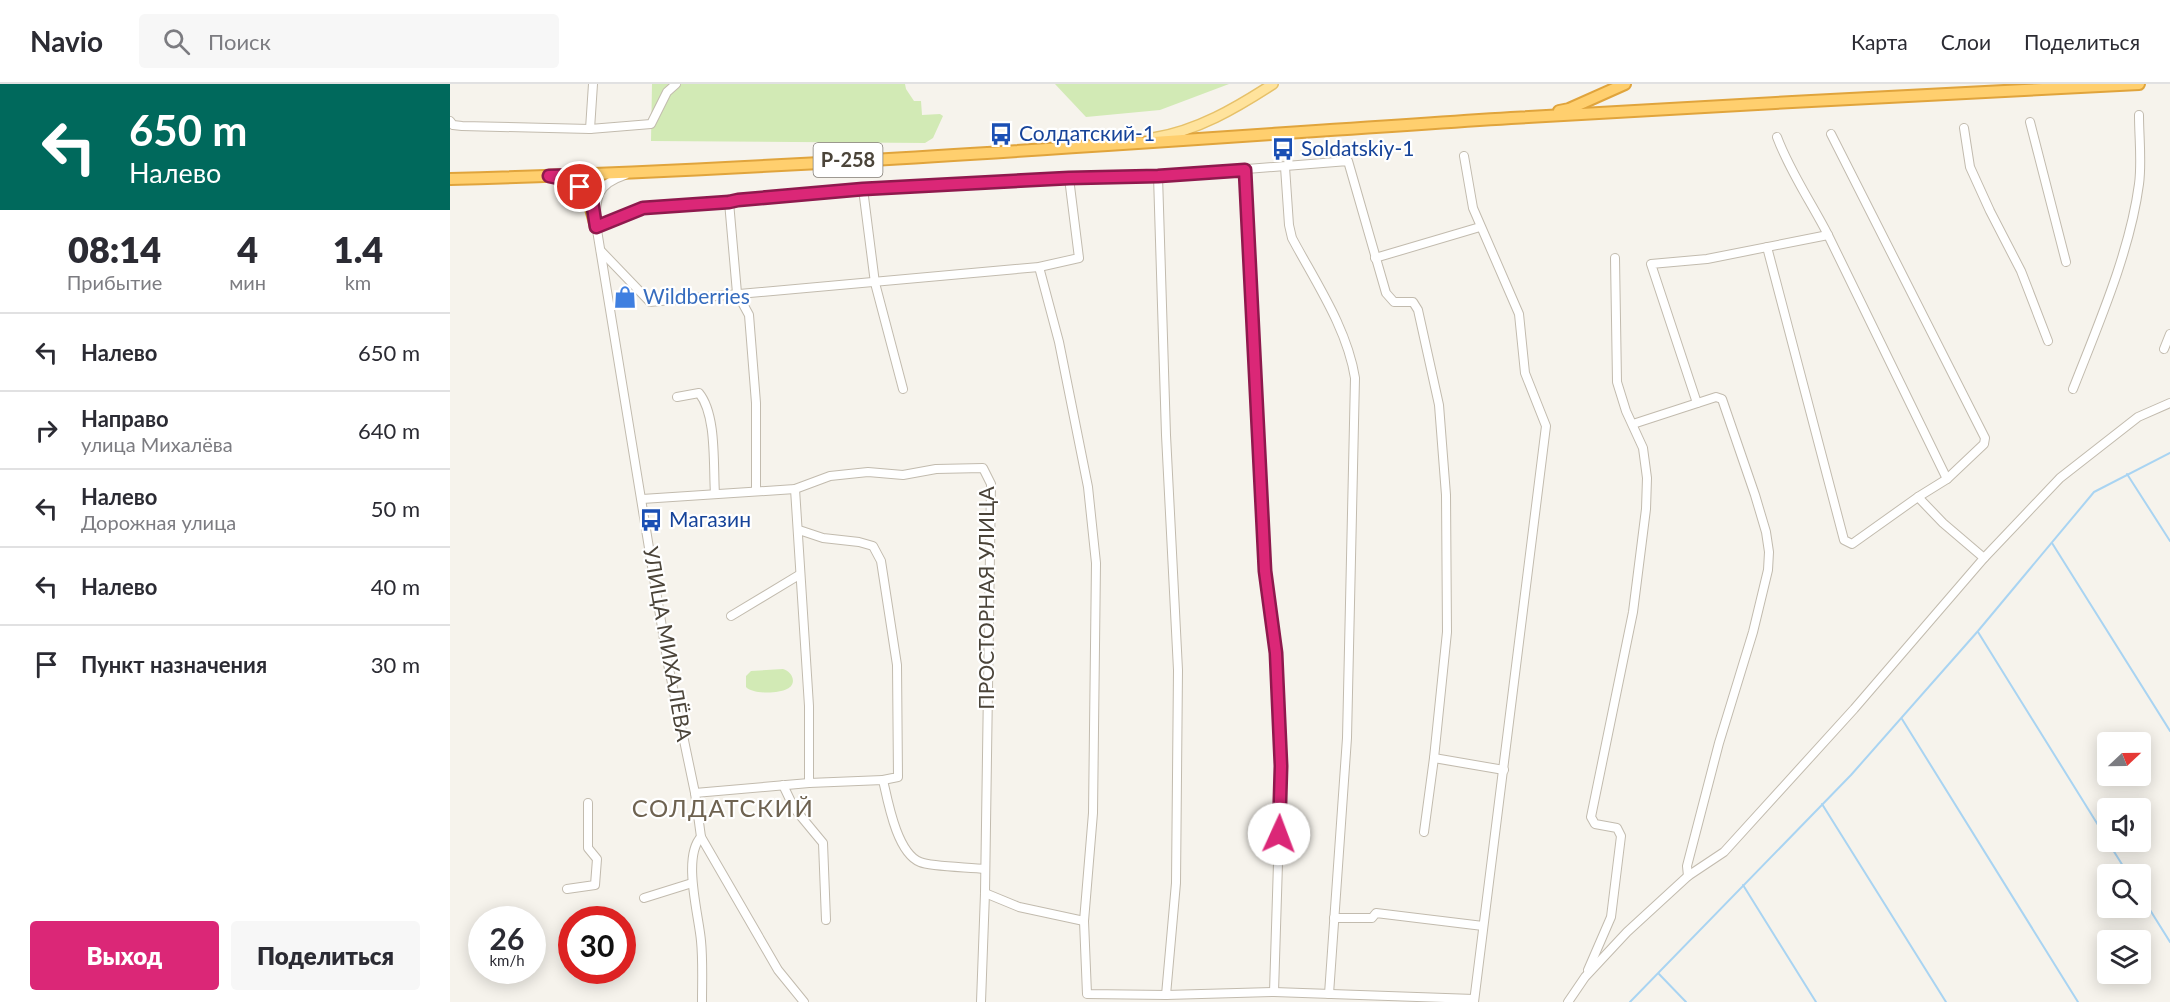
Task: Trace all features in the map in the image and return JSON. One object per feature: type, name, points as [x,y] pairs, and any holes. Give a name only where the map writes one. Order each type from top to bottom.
[{"type":"highway","name":"Р-258","points":[[450,179],[588,175],[1108,145],[1514,118],[1569,109],[1625,84]]},
{"type":"highway","points":[[1514,118],[2139,84]]},
{"type":"highway","points":[[549,176],[563,179],[580,187],[586,195],[596,227]]},
{"type":"main road","points":[[1108,145],[1188,130],[1248,100],[1273,84]]},
{"type":"street","points":[[590,129],[593,84]]},
{"type":"street","points":[[450,121],[462,126],[590,129],[651,124],[667,92],[676,84]]},
{"type":"street","points":[[2073,389],[2101,318],[2134,212],[2139,182],[2139,115]]},
{"type":"street","points":[[2030,122],[2066,262]]},
{"type":"street","points":[[1964,128],[1970,167],[2021,271],[2048,341]]},
{"type":"street","points":[[1767,247],[1844,540],[1852,544],[1947,479],[1984,444],[1985,438],[1831,135]]},
{"type":"street","points":[[1777,137],[1786,160],[1828,235],[1947,479]]},
{"type":"street","points":[[1039,267],[1059,342],[1088,487],[1096,563],[1094,813],[1084,921],[1087,994],[1118,998],[1274,992],[1474,1001],[1546,426],[1525,373],[1520,314],[1480,227],[1473,207],[1464,156]]},
{"type":"street","points":[[630,172],[602,187],[596,205],[596,227],[643,208],[863,189],[1069,178],[1158,176],[1348,161],[1375,258],[1389,298],[1394,302],[1413,302],[1418,310],[1439,405],[1446,495],[1446,632],[1434,758],[1424,832]]},
{"type":"street","points":[[1285,166],[1292,238],[1343,334],[1352,357],[1355,378],[1348,727],[1329,994]]},
{"type":"street","points":[[1245,170],[1265,571],[1276,653],[1281,766],[1274,992]]},
{"type":"street","name":"УЛИЦА МИХАЛЁВА","points":[[588,175],[668,664],[695,793],[701,837]]},
{"type":"street","points":[[1158,176],[1166,435],[1178,670],[1176,883],[1166,995]]},
{"type":"street","points":[[601,251],[650,302],[1039,267],[1079,258],[1069,178]]},
{"type":"street","points":[[863,189],[875,283],[903,389]]},
{"type":"street","points":[[729,202],[737,293],[749,315],[756,403],[756,491]]},
{"type":"street","points":[[1375,258],[1480,227]]},
{"type":"street","points":[[1696,403],[1652,264],[1707,259],[1828,235]]},
{"type":"street","points":[[1585,977],[1611,917],[1621,836],[1617,828],[1595,824],[1591,817],[1633,612],[1646,509],[1647,478],[1643,448],[1626,411],[1617,382],[1615,258]]},
{"type":"street","points":[[2164,349],[2170,334]]},
{"type":"street","points":[[677,397],[699,393],[706,402],[710,423],[715,494]]},
{"type":"street","points":[[1633,424],[1716,397],[1722,399],[1766,532],[1769,552],[1768,570],[1753,632],[1719,743],[1687,866],[1688,876]]},
{"type":"street","points":[[1568,1002],[1585,977],[1627,932],[1688,876],[1724,852],[1854,709],[1984,558],[2060,478],[2138,417],[2170,403]]},
{"type":"street","name":"ПРОСТОРНАЯ УЛИЦА","points":[[642,499],[795,489],[830,476],[868,472],[903,475],[936,469],[983,468],[991,484],[985,893],[981,1002]]},
{"type":"street","points":[[795,489],[809,706],[809,783]]},
{"type":"street","points":[[1918,497],[1943,523],[1984,558]]},
{"type":"street","points":[[695,793],[809,783],[883,780],[898,777],[897,665],[881,561],[873,546],[823,538],[799,530]]},
{"type":"street","points":[[731,616],[799,575]]},
{"type":"street","points":[[1434,758],[1504,770]]},
{"type":"street","points":[[883,780],[892,817],[908,854],[921,863],[985,869]]},
{"type":"street","points":[[783,785],[794,808],[823,843],[826,920]]},
{"type":"street","points":[[567,889],[595,885],[597,859],[588,848],[588,803]]},
{"type":"street","points":[[702,1002],[701,941],[692,883],[696,842],[701,837],[778,970],[804,1002]]},
{"type":"street","points":[[644,898],[692,883]]},
{"type":"street","points":[[985,893],[1019,907],[1084,921]]},
{"type":"street","points":[[1334,918],[1372,918],[1377,913],[1483,926]]},
{"type":"green space","points":[[652,84],[905,84],[914,101],[921,101],[922,115],[940,114],[943,116],[933,138],[925,143],[651,141]]},
{"type":"green space","points":[[1055,84],[1229,84],[1160,110],[1086,117]]},
{"type":"green space","points":[[783,669],[789,672],[793,681],[787,689],[765,692],[754,691],[746,687],[746,676],[751,671]]},
{"type":"waterway","points":[[1630,1002],[1851,775],[1978,631],[2094,492],[2170,453]]},
{"type":"waterway","points":[[2127,474],[2170,541]]},
{"type":"waterway","points":[[2052,543],[2170,731]]},
{"type":"waterway","points":[[1978,632],[2097,823]]},
{"type":"waterway","points":[[1902,719],[2078,1002]]},
{"type":"waterway","points":[[1822,804],[1946,1002]]},
{"type":"waterway","points":[[2114,852],[2122,864]]},
{"type":"waterway","points":[[1743,885],[1816,1002]]},
{"type":"waterway","points":[[2151,912],[2170,942]]},
{"type":"waterway","points":[[1659,974],[1686,1002]]},
{"type":"place","name":"Солдатский-1","points":[[1001,134]]},
{"type":"place","name":"Soldatskiy-1","points":[[1283,149]]},
{"type":"place","name":"Wildberries","points":[[625,297]]},
{"type":"place","name":"Магазин","points":[[651,520]]},
{"type":"district","name":"СОЛДАТСКИЙ","points":[[723,809]]},
{"type":"route","points":[[580,187],[563,179],[549,176],[588,175],[596,227],[643,208],[863,189],[1245,170],[1265,571],[1276,653],[1281,766],[1279,834]]}]
